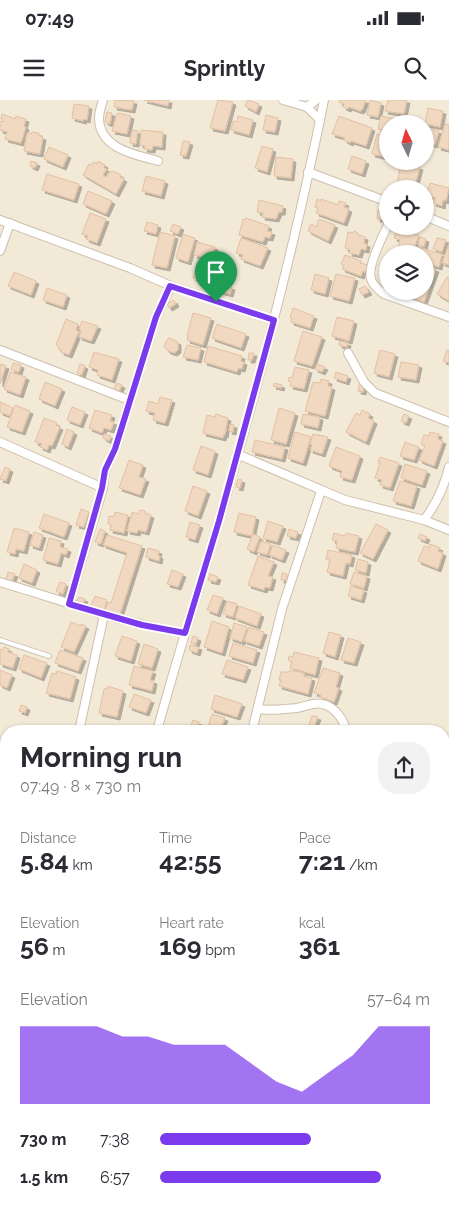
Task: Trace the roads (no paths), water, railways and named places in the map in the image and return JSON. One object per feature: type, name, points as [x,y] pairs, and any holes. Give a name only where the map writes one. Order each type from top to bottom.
[{"type":"street","points":[[102,100],[99,118],[108,139],[123,151],[158,161]]},
{"type":"street","points":[[283,100],[307,106],[320,120]]},
{"type":"street","points":[[307,106],[316,100]]},
{"type":"street","points":[[159,725],[238,454],[274,320],[324,100]]},
{"type":"street","points":[[308,172],[379,199]]},
{"type":"street","points":[[0,220],[130,268],[170,286],[274,320]]},
{"type":"street","points":[[434,220],[449,226]]},
{"type":"street","points":[[0,251],[10,223]]},
{"type":"street","points":[[384,235],[371,270],[371,281],[378,290],[384,294],[449,317]]},
{"type":"street","points":[[69,604],[102,488],[105,470],[115,449],[156,317],[170,286]]},
{"type":"street","points":[[0,350],[129,400]]},
{"type":"street","points":[[348,352],[364,382],[375,393],[449,422]]},
{"type":"street","points":[[0,442],[102,488]]},
{"type":"street","points":[[238,454],[345,500],[424,520],[449,530]]},
{"type":"street","points":[[424,520],[439,498],[449,467]]},
{"type":"street","points":[[254,725],[282,609],[321,491]]},
{"type":"street","points":[[0,582],[104,615],[142,625],[185,633]]},
{"type":"street","points":[[80,725],[104,615]]},
{"type":"street","points":[[258,709],[299,708],[319,703],[330,707],[341,718],[344,725]]},
{"type":"lane","points":[[0,640],[48,656]]}]
